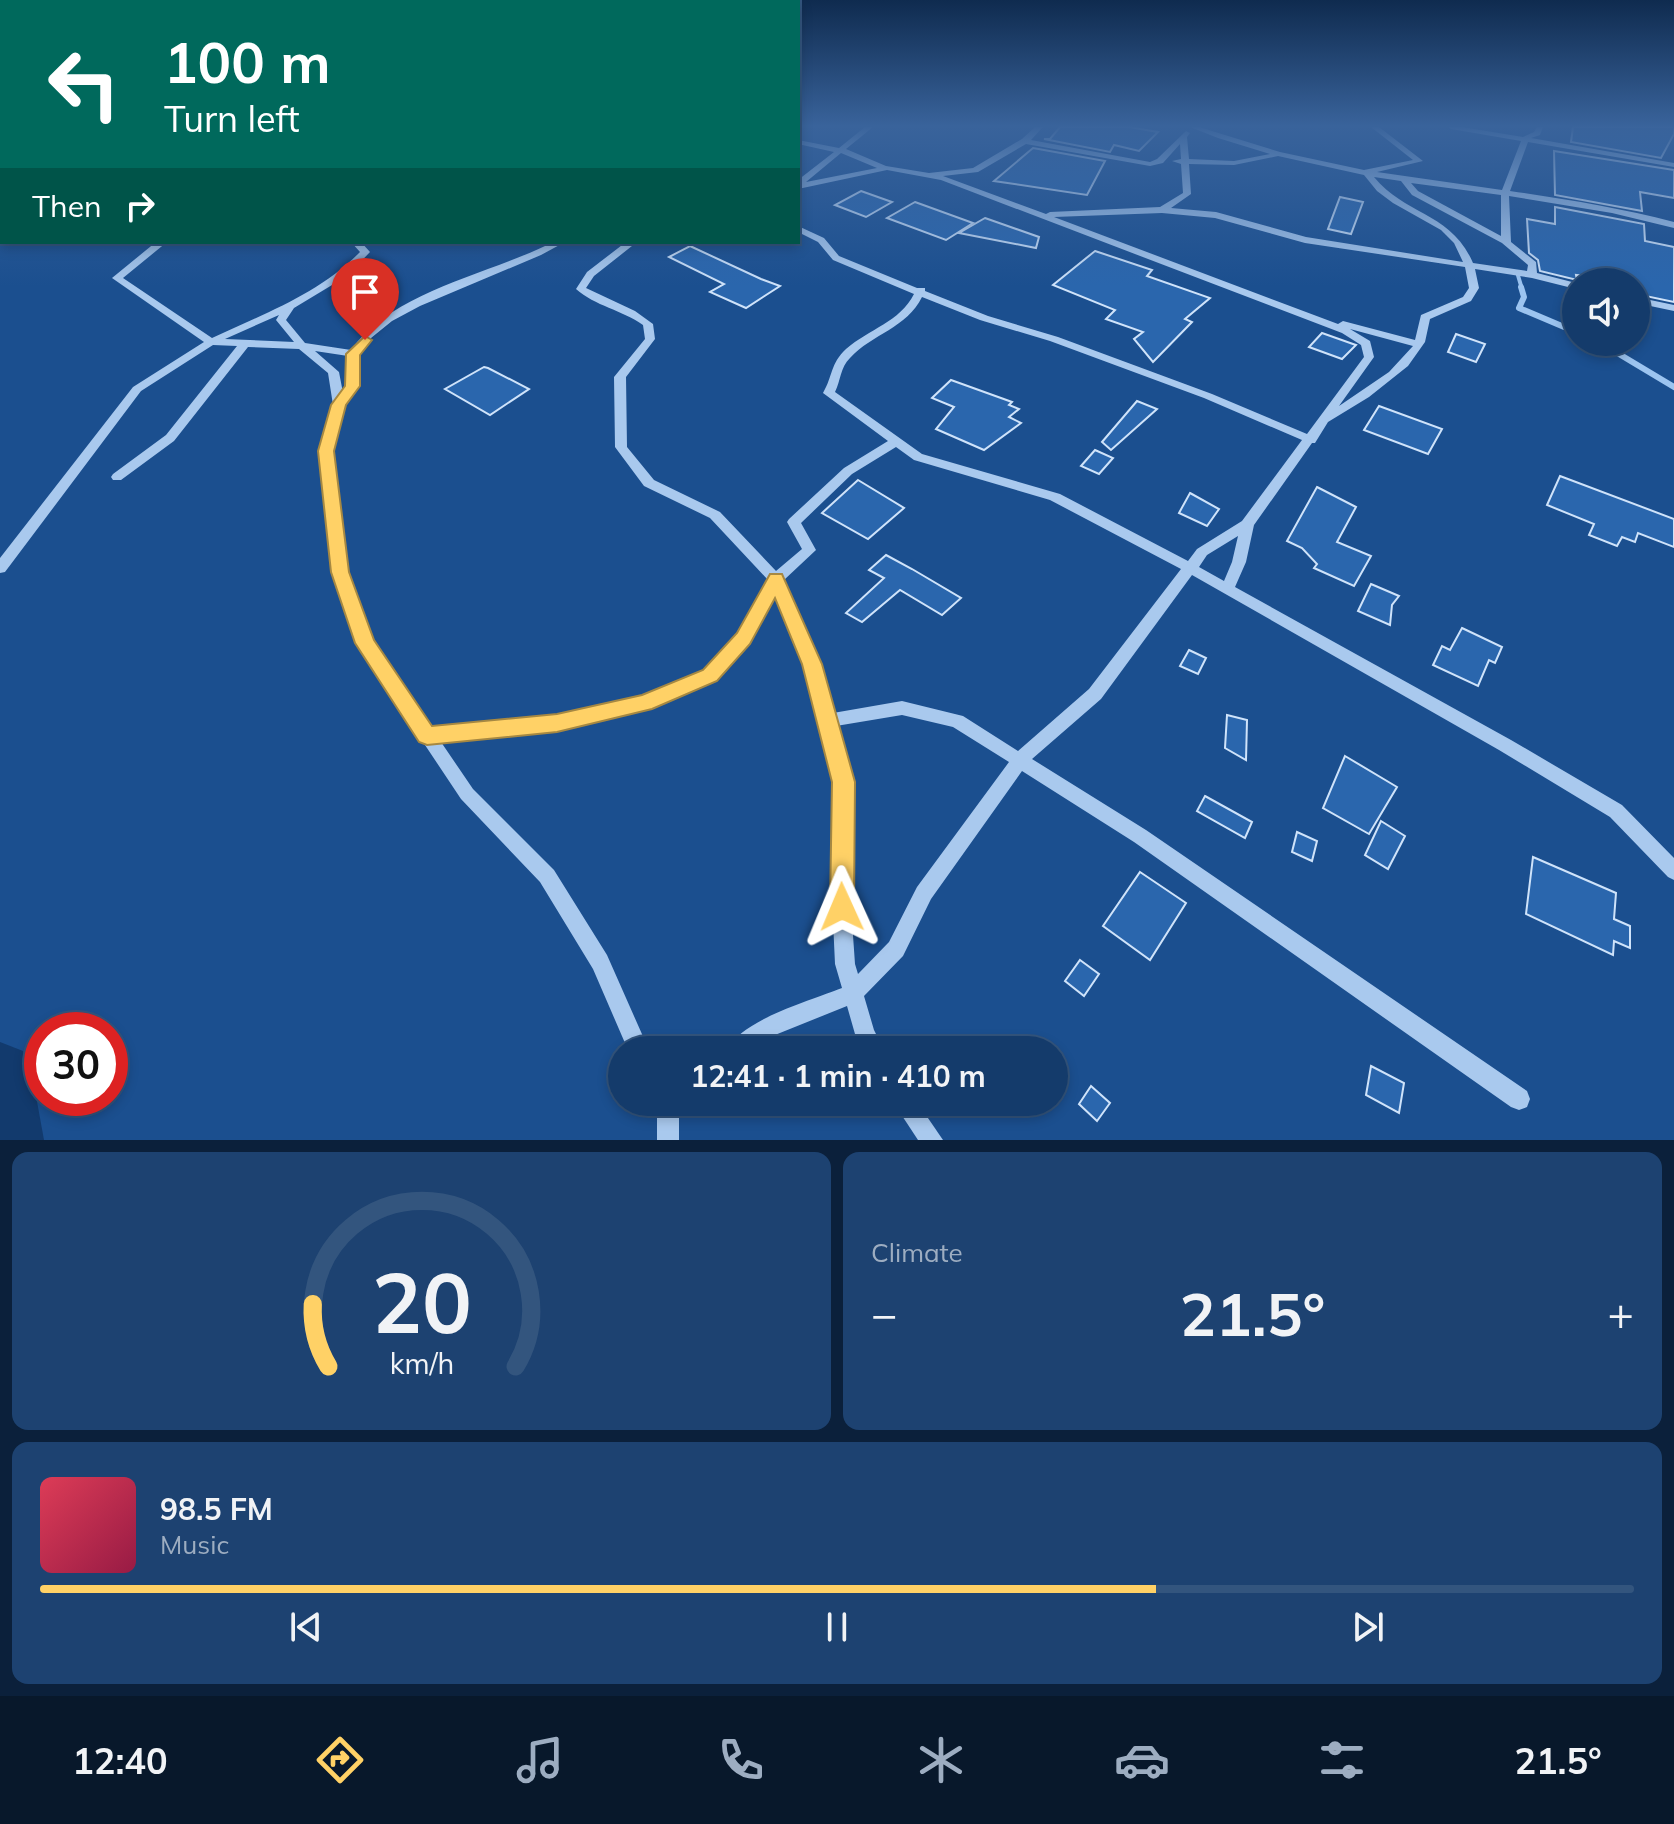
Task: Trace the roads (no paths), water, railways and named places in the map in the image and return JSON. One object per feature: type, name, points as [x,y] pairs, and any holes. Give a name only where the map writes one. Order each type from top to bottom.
[{"type":"street","points":[[800,185],[823,180]]},
{"type":"street","points":[[754,1036],[852,994],[896,949],[924,893],[1022,758],[1095,694],[1202,552],[1247,524],[1369,357],[1366,343],[1312,318],[1042,216],[1006,206],[985,193],[953,180]]},
{"type":"street","points":[[980,180],[985,193]]},
{"type":"street","points":[[1162,210],[1187,194],[1186,180]]},
{"type":"street","points":[[1320,423],[1373,389],[1419,344],[1425,317],[1467,299],[1474,288],[1467,253],[1447,228],[1399,202],[1371,180]]},
{"type":"street","points":[[1405,180],[1415,193],[1506,242],[1533,264],[1532,275]]},
{"type":"street","points":[[1412,180],[1638,214],[1674,225]]},
{"type":"street","points":[[1469,189],[1498,180]]},
{"type":"street","points":[[1506,242],[1505,194],[1510,180]]},
{"type":"street","points":[[1042,216],[1162,210],[1216,215],[1305,240],[1532,275],[1562,282]]},
{"type":"street","points":[[800,230],[821,240],[836,258],[984,318],[1054,339],[1208,396],[1311,440]]},
{"type":"street","points":[[160,244],[117,278],[211,342],[302,346],[353,354]]},
{"type":"street","points":[[0,568],[137,389],[211,342],[290,306],[344,274],[365,252],[358,244]]},
{"type":"street","points":[[556,244],[539,254],[414,304],[378,326],[353,354],[352,386],[339,405],[326,451],[340,572],[365,643],[467,794],[547,876],[600,962],[633,1036]]},
{"type":"street","points":[[629,244],[590,274],[581,289],[600,302],[630,310],[648,324],[650,339],[620,377],[621,447],[649,483],[715,515],[776,579],[812,664],[843,782],[840,878],[845,964],[852,994],[868,1036]]},
{"type":"street","points":[[921,290],[909,314],[856,348],[837,365],[829,393],[918,457],[1055,497],[1190,568],[1505,745],[1616,811],[1674,871]]},
{"type":"street","points":[[1650,303],[1674,308]]},
{"type":"street","points":[[290,306],[281,320],[302,346],[333,372],[339,405]]},
{"type":"street","points":[[1312,318],[1372,330],[1419,344]]},
{"type":"street","points":[[117,477],[170,438],[245,343]]},
{"type":"street","points":[[427,736],[557,723],[645,703],[710,675],[744,638],[776,579],[809,550],[794,522],[848,471],[896,441]]},
{"type":"street","points":[[1227,590],[1239,562],[1247,524]]},
{"type":"street","points":[[827,721],[902,708],[957,721],[1022,758],[1140,836],[1519,1099]]},
{"type":"street","points":[[668,1140],[669,1116]]},
{"type":"street","points":[[914,1116],[932,1140]]},
{"type":"waterway","points":[[1517,272],[1522,289]]},
{"type":"waterway","points":[[1521,287],[1524,297],[1519,308],[1562,326]]},
{"type":"waterway","points":[[1622,356],[1674,387]]},
{"type":"waterway","points":[[0,1074],[11,1140]]}]
